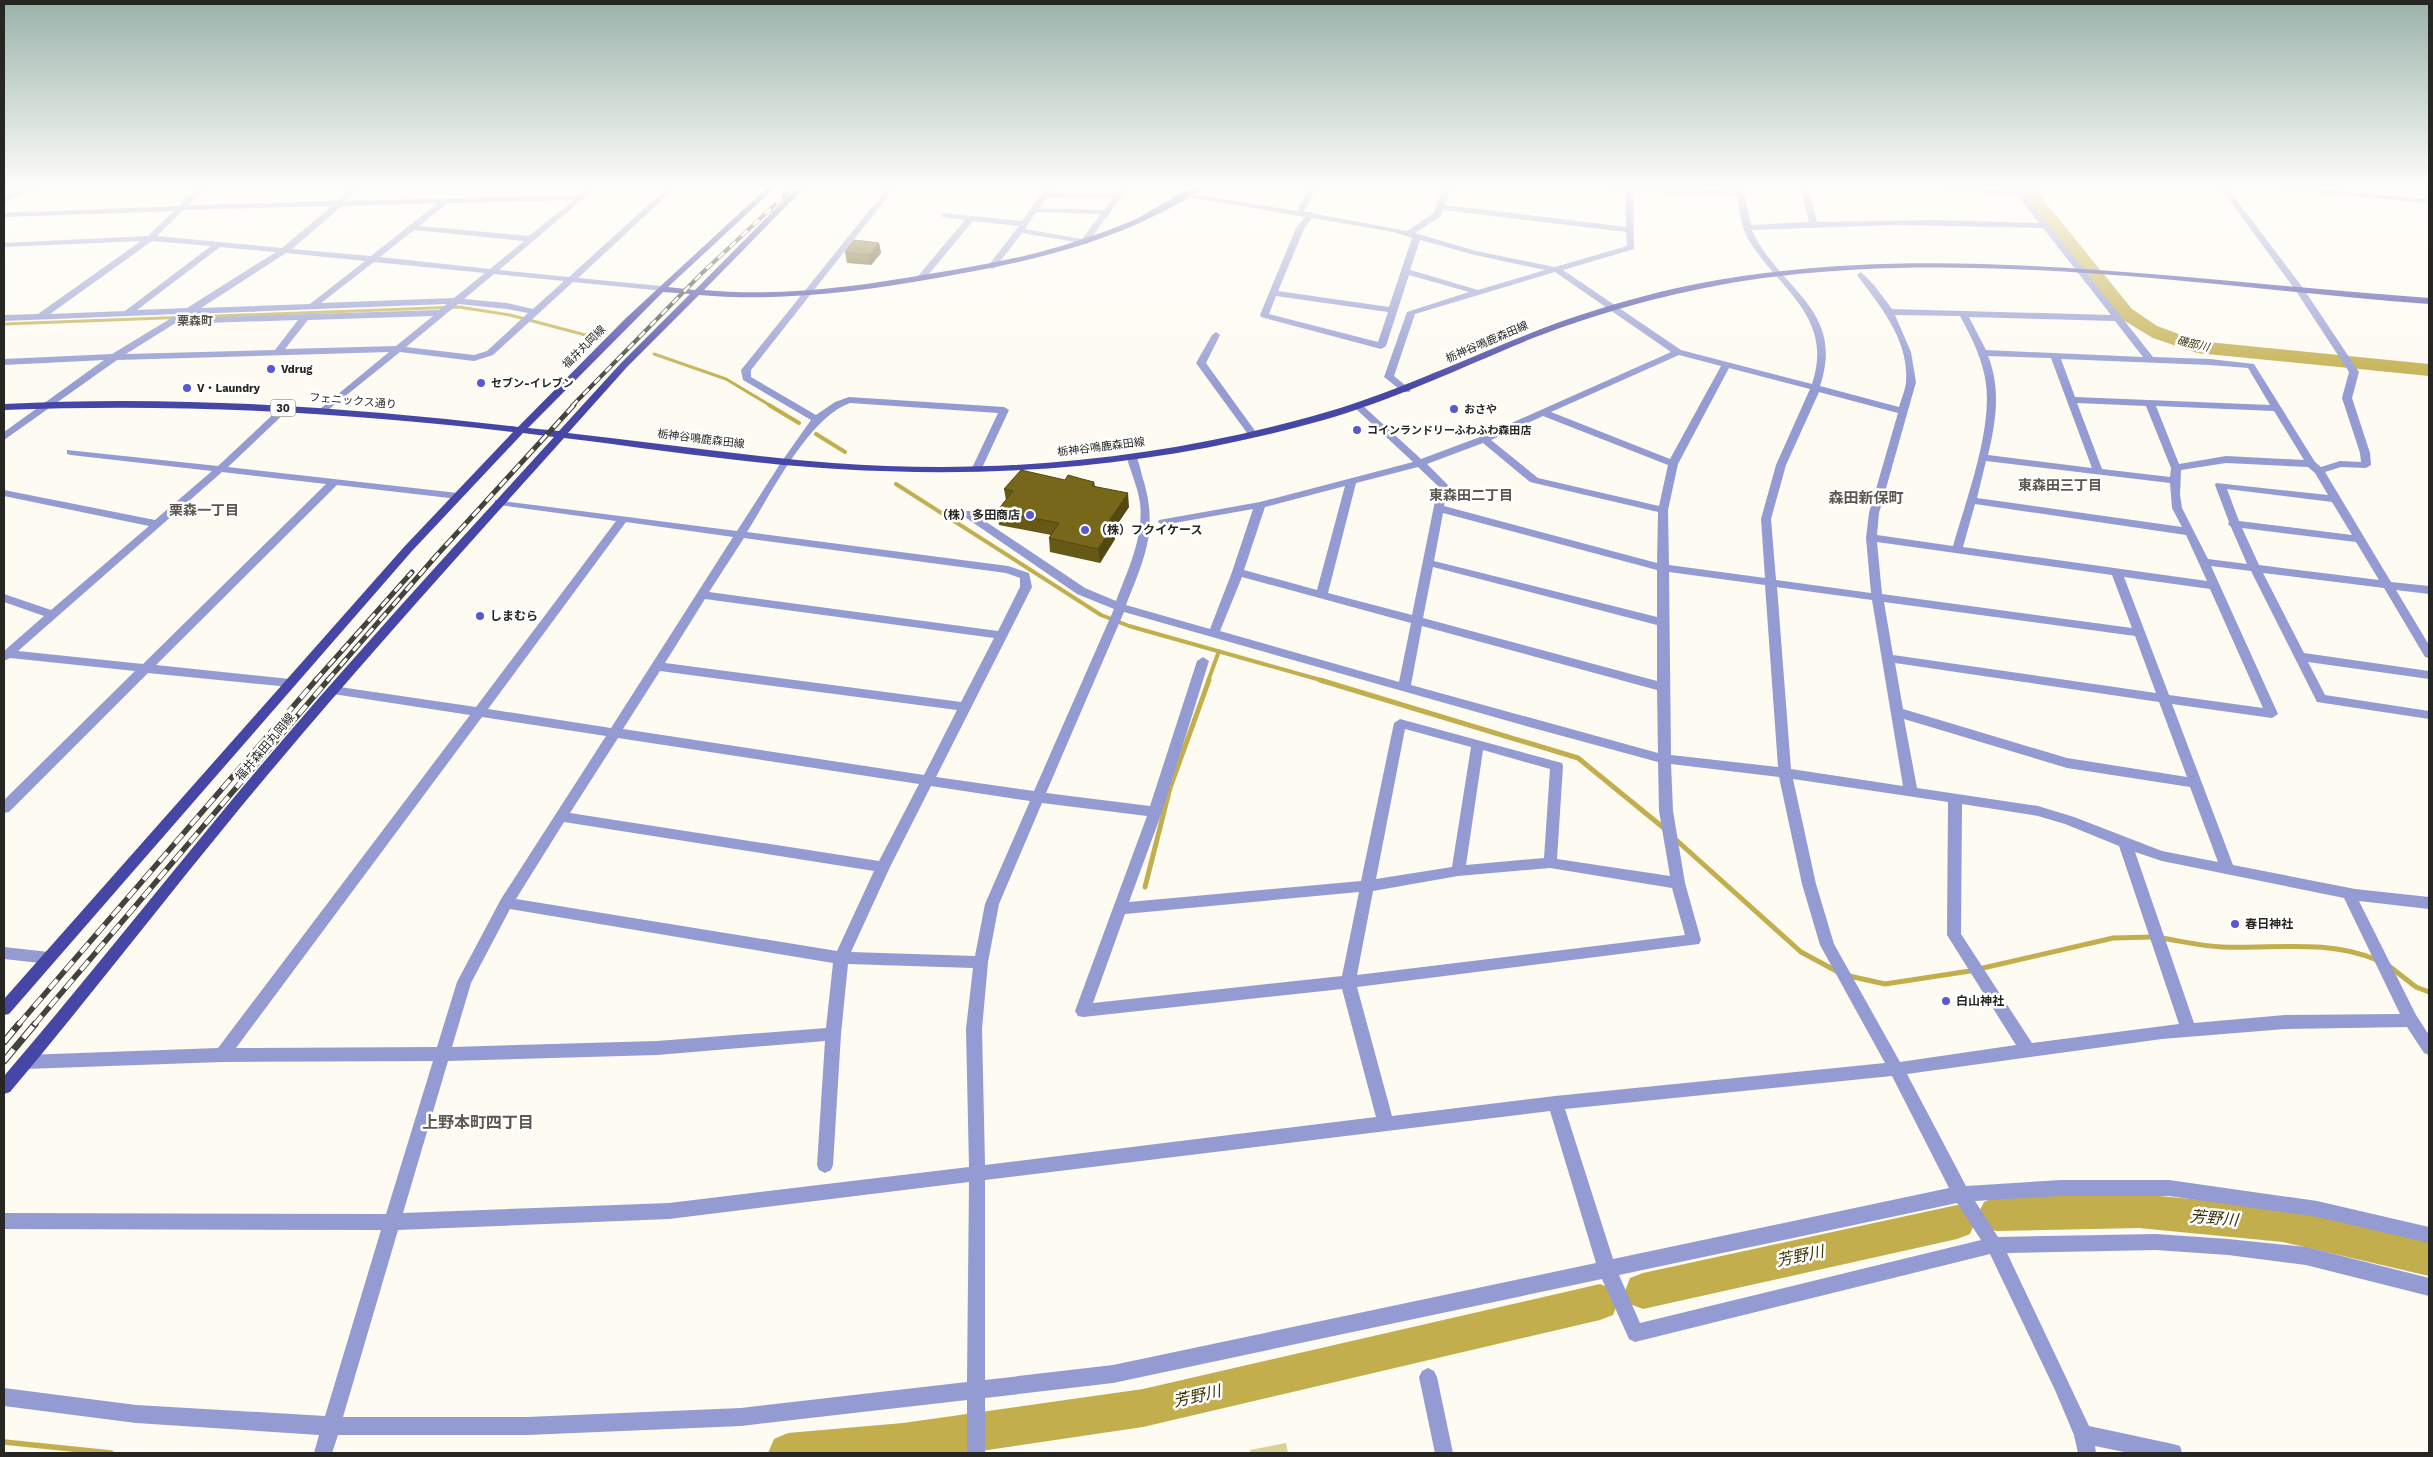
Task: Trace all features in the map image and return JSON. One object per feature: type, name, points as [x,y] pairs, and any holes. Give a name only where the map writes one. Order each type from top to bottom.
[{"type":"main road","points":[[661,289],[699,254]]},
{"type":"main road","points":[[559,435],[734,254]]},
{"type":"main road","points":[[661,289],[746,296],[807,294],[992,266],[1038,254]]},
{"type":"main road","name":"栃神谷鳴鹿森田線","points":[[559,435],[787,462],[883,468],[1044,467],[1132,458],[1252,435],[1358,406],[1406,390],[1553,328],[1612,308],[1705,285],[1779,274],[1904,264],[2027,266],[2429,301]]},
{"type":"main road","name":"福井丸岡線","points":[[520,430],[661,289]]},
{"type":"main road","name":"フェニックス通り","points":[[4,407],[141,404],[285,408],[520,430]]},
{"type":"main road","name":"30","points":[[520,430],[559,435]]},
{"type":"main road","name":"福井森田丸岡線","points":[[4,1009],[290,683],[520,430]]},
{"type":"main road","name":"福井森田丸岡線","points":[[4,1087],[333,690],[559,435]]},
{"type":"street","points":[[40,317],[128,254]]},
{"type":"street","points":[[128,313],[206,254]]},
{"type":"street","points":[[4,437],[44,405],[172,321],[282,254]]},
{"type":"street","points":[[320,254],[661,289]]},
{"type":"street","points":[[314,306],[380,254]]},
{"type":"street","points":[[323,411],[514,254]]},
{"type":"street","points":[[4,362],[398,349],[474,358],[490,353],[599,254]]},
{"type":"street","points":[[816,419],[746,378],[746,370],[839,254]]},
{"type":"street","points":[[921,278],[941,254]]},
{"type":"street","points":[[992,266],[1001,254]]},
{"type":"street","points":[[1289,254],[1264,315],[1380,346],[1409,254]]},
{"type":"street","points":[[1479,254],[1558,270],[1678,352],[1903,411]]},
{"type":"street","points":[[1406,390],[1389,377],[1410,312],[1611,254]]},
{"type":"street","points":[[1764,254],[1779,274],[1801,298],[1816,330],[1822,352],[1821,367],[1814,388],[1784,456],[1772,492],[1766,519],[1785,773],[1809,884],[1827,945],[1896,1069],[1960,1194],[1994,1245],[2029,1314],[2083,1434],[2087,1453]]},
{"type":"street","points":[[2067,254],[2150,359]]},
{"type":"street","points":[[2176,468],[2195,462],[2236,459],[2315,467],[2340,464],[2366,466],[2365,453],[2347,398],[2354,372],[2300,290],[2273,254]]},
{"type":"street","points":[[1405,271],[1479,292]]},
{"type":"street","points":[[1861,275],[1896,321],[1910,362],[1911,382],[1874,513],[1871,538],[1876,596],[1911,792]]},
{"type":"street","points":[[1274,292],[1392,310]]},
{"type":"street","points":[[4,318],[456,301],[507,306],[534,312]]},
{"type":"street","points":[[1890,312],[2119,318]]},
{"type":"street","points":[[172,321],[440,313]]},
{"type":"street","points":[[1957,550],[1982,457],[1993,404],[1989,368],[1984,353],[1963,314]]},
{"type":"street","points":[[278,352],[305,317]]},
{"type":"street","points":[[1216,335],[1201,363],[1252,435]]},
{"type":"street","points":[[1163,522],[1260,505],[1351,483],[1421,463],[1484,439],[1678,352]]},
{"type":"street","points":[[1984,353],[2150,359],[2251,366],[2336,499],[2429,654]]},
{"type":"street","points":[[2055,356],[2098,471]]},
{"type":"street","points":[[1204,661],[1155,812],[1083,1011],[1348,982],[1694,940],[1678,883],[1666,811],[1663,687],[1663,510],[1673,464],[1726,366]]},
{"type":"street","points":[[327,1439],[394,1222],[441,1054],[464,982],[506,903],[787,462],[816,419],[840,402],[849,400],[1004,410],[977,468]]},
{"type":"street","points":[[2071,400],[2277,408]]},
{"type":"street","points":[[1887,658],[2272,714],[2190,532],[2176,511],[2176,468],[2150,403]]},
{"type":"street","points":[[1358,406],[1443,485],[1404,688]]},
{"type":"street","points":[[6,656],[220,468],[285,408]]},
{"type":"street","points":[[1542,412],[1673,464]]},
{"type":"street","points":[[1484,439],[1534,480],[1663,510]]},
{"type":"street","points":[[71,452],[458,496]]},
{"type":"street","points":[[1982,457],[2175,480]]},
{"type":"street","points":[[976,1450],[977,1174],[974,1029],[981,962],[992,904],[1140,557],[1145,529],[1146,503],[1132,458]]},
{"type":"street","points":[[4,808],[334,481]]},
{"type":"street","points":[[1322,594],[1351,483]]},
{"type":"street","points":[[2336,499],[2220,485],[2234,524],[2254,568],[2321,699],[2429,715]]},
{"type":"street","points":[[4,494],[157,524]]},
{"type":"street","points":[[1971,500],[2190,532]]},
{"type":"street","points":[[498,502],[624,518],[740,536],[1008,570],[1025,576],[1026,587],[883,867],[841,958],[832,1034],[825,1165]]},
{"type":"street","points":[[1214,633],[1238,572],[1260,505]]},
{"type":"street","points":[[1438,508],[1664,568],[2139,633]]},
{"type":"street","points":[[966,513],[1081,591],[1119,610],[1214,633],[1404,688],[1665,759],[1785,773],[2054,815],[2125,844],[2162,856],[2348,893],[2429,903]]},
{"type":"street","points":[[222,1055],[624,518]]},
{"type":"street","points":[[2234,524],[2360,539]]},
{"type":"street","points":[[1871,538],[2214,586]]},
{"type":"street","points":[[2204,562],[2429,590]]},
{"type":"street","points":[[1429,563],[1664,623]]},
{"type":"street","points":[[1238,572],[1418,619],[1663,687]]},
{"type":"street","points":[[2117,573],[2228,870]]},
{"type":"street","points":[[702,595],[1001,635]]},
{"type":"street","points":[[4,598],[54,615]]},
{"type":"street","points":[[6,656],[290,683]]},
{"type":"street","points":[[2301,657],[2429,675]]},
{"type":"street","points":[[657,666],[964,707]]},
{"type":"street","points":[[333,690],[479,710],[1038,797],[1155,812]]},
{"type":"street","points":[[1897,712],[2067,763],[2196,783]]},
{"type":"street","points":[[1386,1124],[1348,982],[1400,723],[1557,766],[1550,863]]},
{"type":"street","points":[[1458,871],[1478,745]]},
{"type":"street","points":[[1955,799],[1954,935],[2028,1051]]},
{"type":"street","points":[[562,817],[883,867]]},
{"type":"street","points":[[2125,844],[2189,1030]]},
{"type":"street","points":[[1119,909],[1367,886],[1458,871],[1550,863],[1678,883]]},
{"type":"street","points":[[2348,893],[2411,1020],[2429,1048]]},
{"type":"street","points":[[506,903],[841,958],[981,962]]},
{"type":"street","points":[[4,953],[49,958]]},
{"type":"street","points":[[4,1221],[394,1222],[544,1218],[669,1211],[1555,1103],[1896,1069],[2189,1030],[2285,1022],[2411,1020]]},
{"type":"street","points":[[25,1062],[222,1055],[441,1054],[657,1048],[832,1034]]},
{"type":"street","points":[[1555,1103],[1607,1269],[1635,1333],[1994,1245],[2156,1242],[2228,1247],[2306,1256],[2429,1288]]},
{"type":"street","points":[[4,1397],[327,1439],[527,1426],[741,1417],[976,1397],[1113,1374],[1960,1194],[2061,1188],[2168,1188],[2318,1209],[2429,1235]]},
{"type":"street","points":[[1428,1377],[1444,1453]]},
{"type":"street","points":[[2083,1434],[2173,1453]]},
{"type":"shaded area","points":[[1286,1443],[1288,1453],[1251,1453],[1250,1450]]},
{"type":"building","points":[[1021,470],[1065,480],[1068,475],[1094,482],[1092,486],[1128,493],[1107,524],[1114,525],[1098,549],[1049,538],[1059,523],[997,511],[1013,491],[1004,489]]},
{"type":"waterway","name":"磯部川","points":[[2078,254],[2125,313],[2142,325],[2178,341],[2197,347],[2429,370]]},
{"type":"waterway","points":[[4,324],[459,307],[510,315],[593,337]]},
{"type":"waterway","points":[[654,354],[726,379],[771,406]]},
{"type":"waterway","points":[[769,405],[799,423]]},
{"type":"waterway","points":[[816,434],[845,452]]},
{"type":"waterway","points":[[896,484],[1101,615],[1129,626],[1219,651]]},
{"type":"waterway","points":[[1208,681],[1219,651]]},
{"type":"waterway","points":[[1219,651],[1324,681]]},
{"type":"waterway","points":[[1145,887],[1170,788],[1209,680]]},
{"type":"waterway","points":[[1320,680],[1578,758],[1665,829]]},
{"type":"waterway","points":[[1674,838],[1801,952],[1840,973]]},
{"type":"waterway","points":[[1849,976],[1885,984],[1970,971],[2113,938],[2153,937]]},
{"type":"waterway","points":[[2161,938],[2222,947],[2320,947],[2358,953],[2377,960]]},
{"type":"waterway","points":[[2389,966],[2416,987],[2429,992]]},
{"type":"waterway","name":"芳野川","points":[[1996,1214],[2139,1211],[2283,1225],[2429,1258]]},
{"type":"waterway","name":"芳野川","points":[[1643,1291],[1957,1222]]},
{"type":"waterway","name":"芳野川","points":[[788,1453],[903,1443],[1143,1408],[1600,1302]]},
{"type":"waterway","name":"芳野川","points":[[4,1442],[111,1453]]},
{"type":"railway","points":[[572,406],[722,254]]},
{"type":"railway","points":[[327,681],[436,556],[574,405]]},
{"type":"railway","points":[[315,681],[412,572]]},
{"type":"railway","points":[[18,1025],[316,680]]},
{"type":"railway","points":[[34,1025],[328,680]]},
{"type":"railway","points":[[4,1042],[19,1024]]},
{"type":"railway","points":[[4,1061],[35,1024]]},
{"type":"place","name":"Vdrug","points":[[271,369]]},
{"type":"place","name":"セブン-イレブン","points":[[481,383]]},
{"type":"place","name":"V・Laundry","points":[[187,388]]},
{"type":"place","name":"おさや","points":[[1454,409]]},
{"type":"place","name":"コインランドリーふわふわ森田店","points":[[1357,430]]},
{"type":"place","name":"（株）多田商店","points":[[1030,515]]},
{"type":"place","name":"（株）フクイケース","points":[[1085,530]]},
{"type":"place","name":"しまむら","points":[[480,616]]},
{"type":"place","name":"春日神社","points":[[2235,924]]},
{"type":"place","name":"白山神社","points":[[1946,1001]]},
{"type":"district","name":"栗森町","points":[[195,321]]},
{"type":"district","name":"東森田三丁目","points":[[2060,485]]},
{"type":"district","name":"東森田二丁目","points":[[1471,495]]},
{"type":"district","name":"森田新保町","points":[[1866,498]]},
{"type":"district","name":"栗森一丁目","points":[[204,510]]},
{"type":"district","name":"上野本町四丁目","points":[[478,1122]]}]
